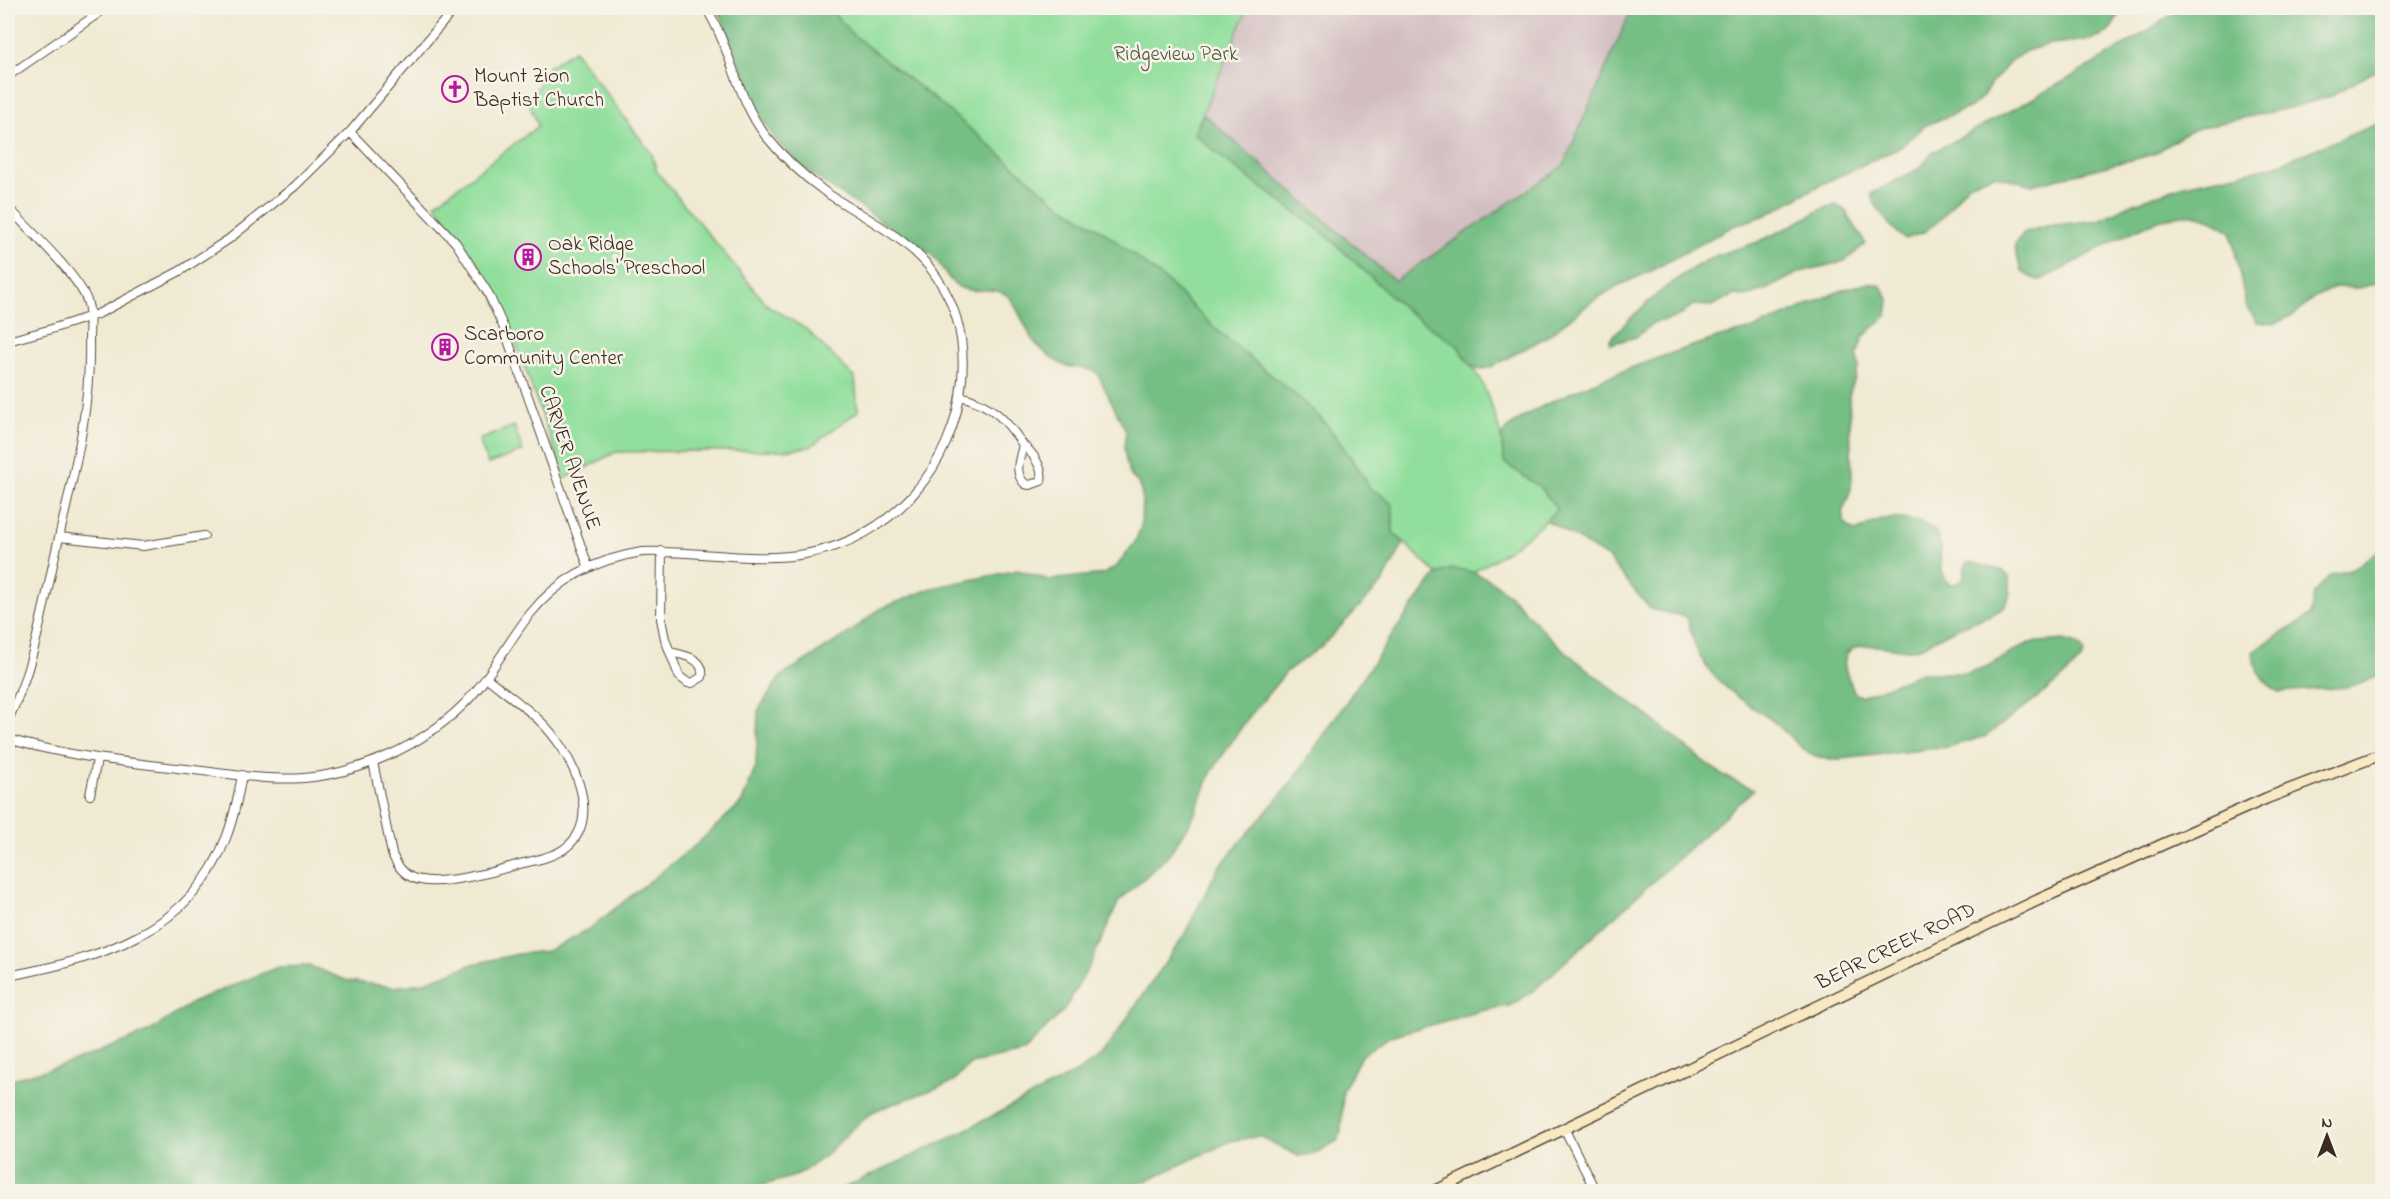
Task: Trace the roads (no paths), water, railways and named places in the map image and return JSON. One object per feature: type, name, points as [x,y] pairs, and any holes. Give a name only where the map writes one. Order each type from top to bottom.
[{"type":"street","points":[[8,76],[106,8]]},
{"type":"street","points":[[8,341],[89,317],[180,271],[229,239],[295,186],[350,132],[455,8]]},
{"type":"street","points":[[8,739],[44,749],[97,759],[242,775],[303,778],[334,773],[373,762],[412,743],[450,716],[463,705],[486,677],[530,615],[550,593],[588,566],[622,555],[662,551],[788,556],[828,549],[859,537],[893,515],[923,485],[940,459],[952,431],[961,396],[963,360],[959,326],[952,305],[939,279],[921,257],[809,179],[787,160],[765,134],[747,104],[717,25],[706,8]]},
{"type":"street","name":"CARVER AVENUE","points":[[350,132],[456,243],[488,294],[503,326],[588,566]]},
{"type":"street","points":[[8,207],[54,255],[82,290],[88,304],[89,317],[88,398],[81,443],[25,676],[8,720]]},
{"type":"street","points":[[961,396],[978,401],[995,410],[1028,449],[1040,471],[1041,481],[1035,484],[1025,484],[1018,476],[1017,468],[1023,444]]},
{"type":"street","points":[[59,537],[143,546],[204,536]]},
{"type":"street","points":[[662,551],[661,620],[665,639],[676,670],[683,680],[692,683],[702,676],[703,668],[698,661],[670,652]]},
{"type":"street","points":[[373,762],[392,854],[405,874],[421,880],[435,881],[467,876],[507,868],[565,849],[580,831],[584,815],[583,798],[578,780],[560,745],[541,722],[486,677]]},
{"type":"street","name":"BEAR CREEK ROAD","points":[[1433,1191],[2038,900],[2267,798],[2382,754]]},
{"type":"street","points":[[90,795],[97,759]]},
{"type":"street","points":[[8,976],[58,966],[114,948],[160,924],[203,882],[222,849],[233,818],[242,775]]},
{"type":"street","points":[[1564,1128],[1596,1191]]},
{"type":"place","name":"Mount Zion Baptist Church","points":[[455,89]]},
{"type":"place","name":"Oak Ridge Schools' Preschool","points":[[528,257]]},
{"type":"place","name":"Scarboro Community Center","points":[[445,347]]},
{"type":"park label","name":"Ridgeview Park","points":[[1176,55]]}]
